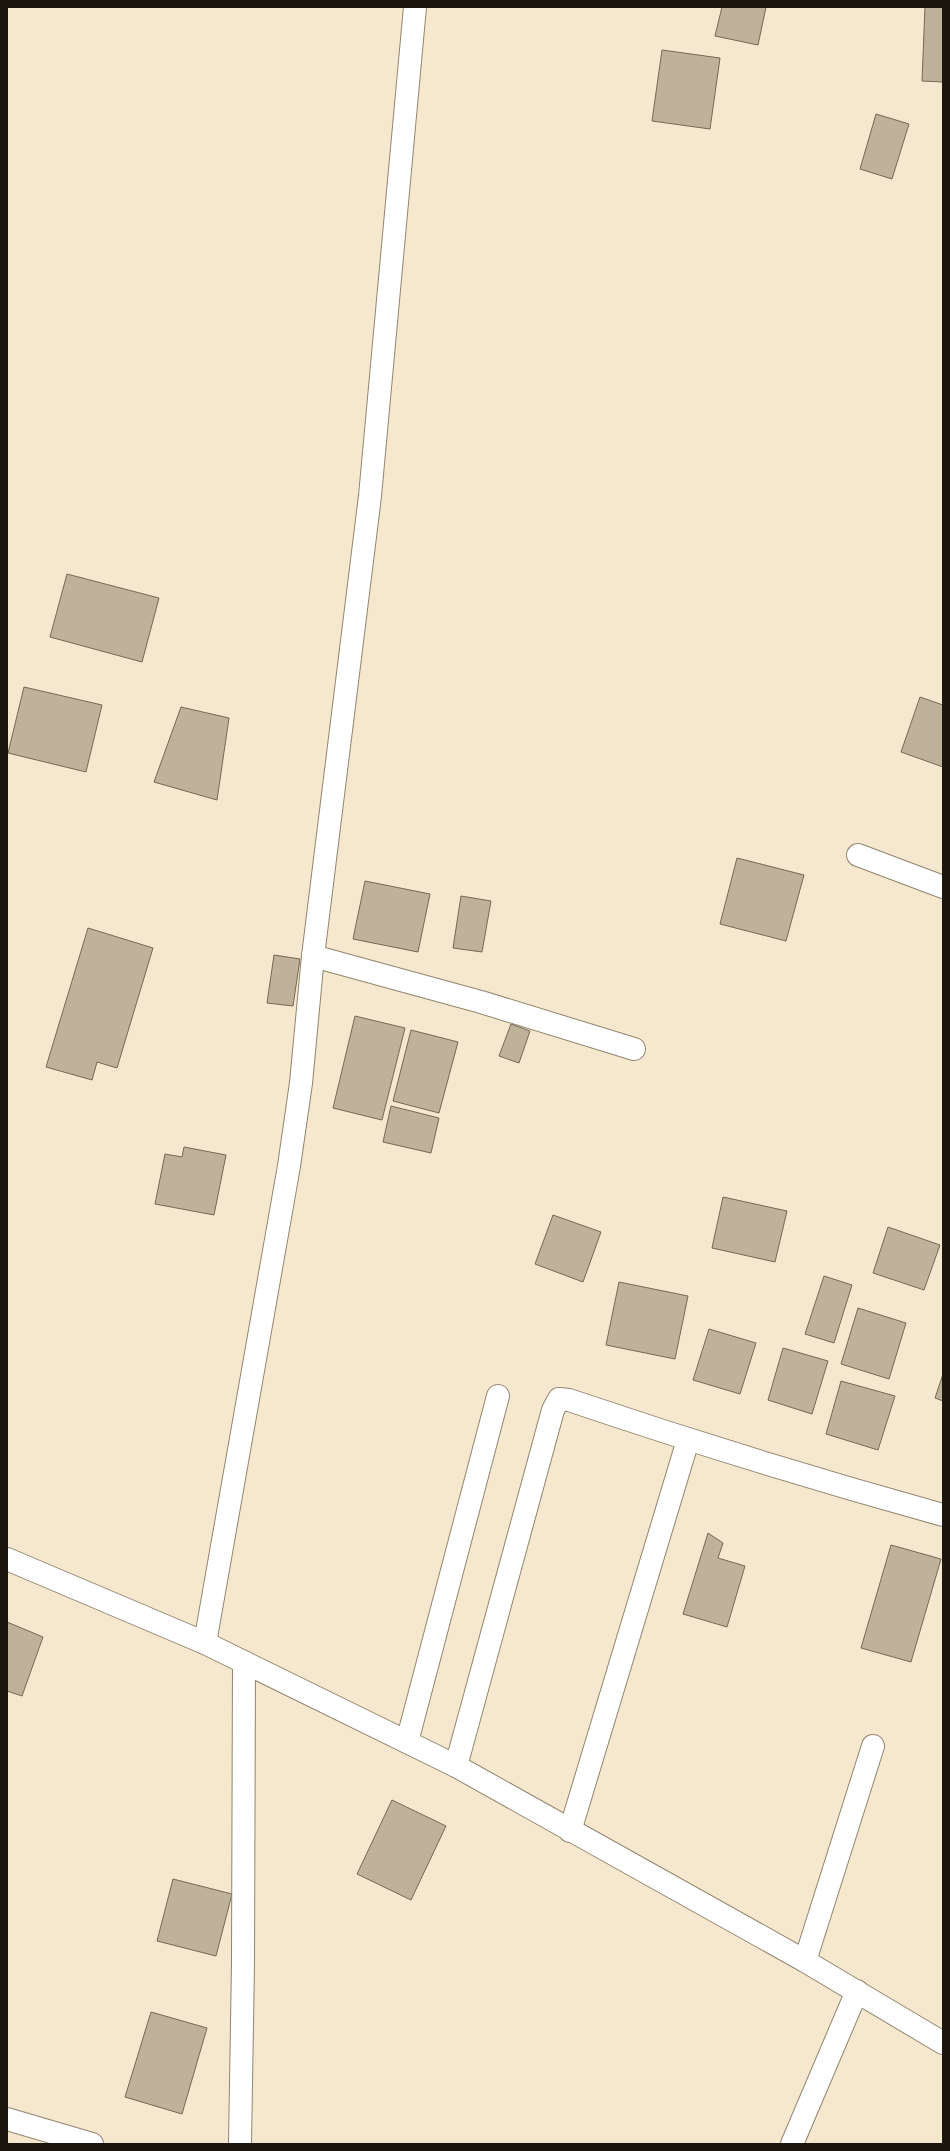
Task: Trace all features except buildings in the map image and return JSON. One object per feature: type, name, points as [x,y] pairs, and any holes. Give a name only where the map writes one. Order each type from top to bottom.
[{"type":"street","points":[[205,1643],[289,1166],[300,1083],[313,956],[370,496],[415,7]]},
{"type":"street","points":[[858,855],[943,887]]},
{"type":"street","points":[[313,956],[481,1002],[634,1049]]},
{"type":"street","points":[[407,1742],[498,1396]]},
{"type":"street","points":[[456,1766],[556,1402],[559,1399],[563,1398],[688,1440],[840,1487],[943,1515]]},
{"type":"street","points":[[570,1831],[688,1440]]},
{"type":"street","points":[[7,1559],[205,1643],[456,1766],[805,1961],[943,2043]]},
{"type":"street","points":[[240,2144],[244,1955],[244,1662]]},
{"type":"street","points":[[805,1961],[873,1746]]},
{"type":"street","points":[[792,2144],[857,1991]]},
{"type":"street","points":[[7,2119],[92,2144]]}]
